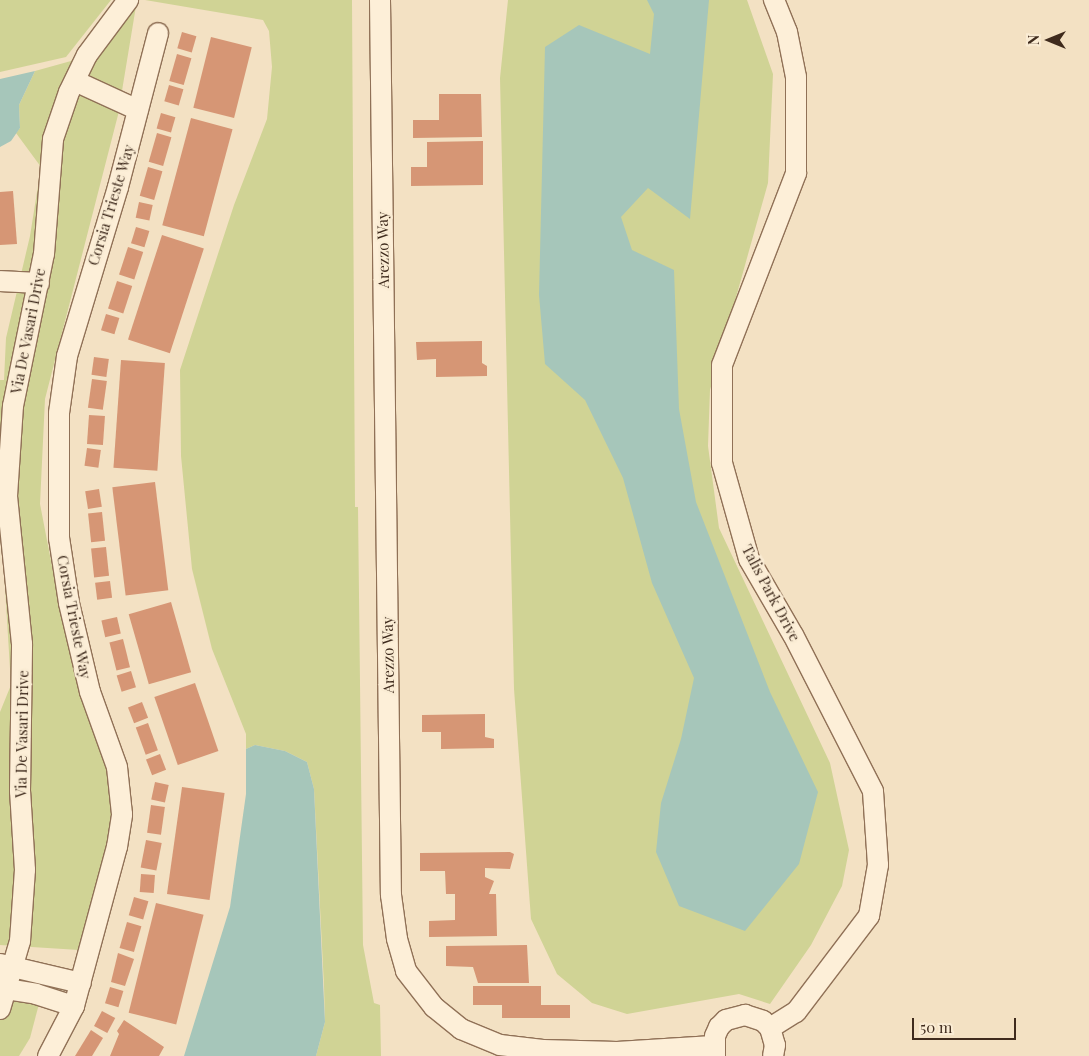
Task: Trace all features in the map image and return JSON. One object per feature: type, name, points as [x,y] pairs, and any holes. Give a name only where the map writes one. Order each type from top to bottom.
[{"type":"street","name":"Via De Vasari Drive","points":[[0,1009],[6,965],[24,918],[25,870],[20,791],[23,672],[8,608],[10,540],[8,461],[13,406],[39,283],[53,139],[75,81],[88,55],[128,0]]},
{"type":"street","name":"Arezzo Way","points":[[380,0],[391,895],[397,939],[406,971],[434,1007],[483,1048],[609,1054],[714,1051]]},
{"type":"street","name":"Talis Park Drive","points":[[770,1028],[796,1012],[869,916],[878,864],[873,791],[793,635],[749,559],[722,463],[722,365],[796,173],[796,77],[787,32],[774,0]]},
{"type":"street","name":"Corsia Trieste Way","points":[[48,1056],[74,1006],[117,847],[122,814],[117,767],[90,692],[67,594],[59,538],[59,413],[67,356],[138,110],[158,33]]},
{"type":"street","points":[[75,81],[138,110]]},
{"type":"street","points":[[0,281],[39,283]]},
{"type":"street","points":[[6,965],[81,983]]},
{"type":"street","points":[[3,988],[74,1006]]},
{"type":"street","points":[[714,1051],[719,1027],[735,1016],[754,1016],[770,1028],[775,1045],[773,1056]]},
{"type":"green space","points":[[0,0],[111,0],[66,57],[0,72]]},
{"type":"green space","points":[[120,0],[137,0],[118,115],[45,399],[40,504],[57,592],[111,770],[117,809],[79,950],[0,945],[0,712],[11,685],[0,506],[0,380],[4,380],[6,338],[30,236],[41,167],[16,133],[20,128],[19,105],[35,71],[71,61]]},
{"type":"green space","points":[[145,0],[352,0],[355,507],[358,507],[363,945],[374,1003],[380,1005],[381,1056],[316,1056],[325,1022],[314,789],[307,762],[285,751],[255,745],[246,749],[246,734],[212,649],[192,569],[181,456],[180,370],[234,205],[267,119],[272,67],[269,31],[263,20]]},
{"type":"green space","points":[[508,0],[747,0],[773,74],[768,183],[710,390],[708,446],[719,528],[830,763],[849,850],[842,886],[811,945],[770,1004],[739,994],[627,1014],[592,1003],[557,974],[531,919],[514,689],[500,78]]},
{"type":"green space","points":[[0,968],[38,975],[40,1000],[30,1038],[19,1056],[0,1056]]},
{"type":"shaded area","points":[[647,0],[709,0],[690,219],[648,188],[621,217],[632,250],[674,270],[679,409],[696,502],[770,692],[818,792],[799,864],[745,931],[679,906],[656,852],[661,803],[681,739],[694,678],[652,583],[623,478],[585,400],[545,364],[539,295],[545,47],[579,25],[650,54],[654,14]]},
{"type":"shaded area","points":[[35,71],[19,105],[20,128],[11,141],[0,147],[0,79]]},
{"type":"shaded area","points":[[255,745],[285,751],[307,762],[314,789],[325,1022],[316,1056],[184,1056],[230,907],[246,794],[246,749]]},
{"type":"building","points":[[182,32],[196,36],[192,52],[177,48]]},
{"type":"building","points":[[211,37],[252,47],[234,118],[193,108]]},
{"type":"building","points":[[177,54],[191,58],[184,85],[169,81]]},
{"type":"building","points":[[169,85],[183,89],[179,105],[164,101]]},
{"type":"building","points":[[439,94],[481,94],[482,137],[413,138],[413,120],[439,120]]},
{"type":"building","points":[[161,113],[175,117],[171,133],[157,128]]},
{"type":"building","points":[[191,118],[233,129],[204,236],[162,225]]},
{"type":"building","points":[[157,133],[171,137],[163,166],[149,162]]},
{"type":"building","points":[[483,141],[483,185],[411,186],[411,167],[427,167],[427,142]]},
{"type":"building","points":[[148,167],[162,171],[154,200],[140,196]]},
{"type":"building","points":[[13,191],[17,244],[0,245],[0,192]]},
{"type":"building","points":[[139,202],[153,205],[149,221],[136,218]]},
{"type":"building","points":[[136,227],[149,231],[144,247],[131,243]]},
{"type":"building","points":[[162,235],[204,249],[170,353],[128,340]]},
{"type":"building","points":[[128,247],[143,252],[134,280],[119,275]]},
{"type":"building","points":[[117,281],[132,286],[123,314],[108,309]]},
{"type":"building","points":[[106,314],[119,318],[114,334],[101,330]]},
{"type":"building","points":[[482,341],[482,363],[487,366],[487,376],[436,377],[436,359],[417,360],[416,342]]},
{"type":"building","points":[[94,357],[109,359],[106,377],[91,375]]},
{"type":"building","points":[[121,360],[165,363],[157,471],[113,468]]},
{"type":"building","points":[[92,379],[107,381],[103,410],[88,408]]},
{"type":"building","points":[[89,415],[105,416],[103,445],[87,444]]},
{"type":"building","points":[[87,448],[101,450],[98,468],[84,466]]},
{"type":"building","points":[[155,482],[168,590],[126,595],[112,487]]},
{"type":"building","points":[[99,489],[102,507],[88,509],[85,491]]},
{"type":"building","points":[[102,512],[105,541],[91,542],[88,513]]},
{"type":"building","points":[[106,547],[109,576],[94,577],[91,549]]},
{"type":"building","points":[[110,581],[112,598],[97,600],[95,583]]},
{"type":"building","points":[[171,602],[191,672],[149,684],[129,614]]},
{"type":"building","points":[[117,617],[121,634],[105,637],[101,621]]},
{"type":"building","points":[[123,639],[130,667],[116,671],[109,642]]},
{"type":"building","points":[[131,671],[136,687],[122,692],[117,675]]},
{"type":"building","points":[[195,683],[218,751],[178,765],[154,697]]},
{"type":"building","points":[[142,702],[148,718],[134,723],[128,707]]},
{"type":"building","points":[[485,714],[485,737],[494,739],[494,748],[441,749],[441,732],[422,732],[422,715]]},
{"type":"building","points":[[148,723],[158,750],[146,755],[136,727]]},
{"type":"building","points":[[160,754],[166,770],[152,775],[146,759]]},
{"type":"building","points":[[155,782],[169,785],[165,803],[151,800]]},
{"type":"building","points":[[182,787],[225,793],[210,900],[167,894]]},
{"type":"building","points":[[151,805],[165,807],[161,835],[147,833]]},
{"type":"building","points":[[146,840],[162,843],[156,871],[141,867]]},
{"type":"building","points":[[510,852],[514,854],[510,869],[485,868],[485,877],[494,881],[489,894],[496,894],[497,936],[429,937],[429,921],[455,920],[455,894],[446,894],[445,871],[420,871],[420,853]]},
{"type":"building","points":[[141,874],[155,875],[154,893],[140,892]]},
{"type":"building","points":[[134,897],[148,901],[143,919],[129,915]]},
{"type":"building","points":[[156,903],[204,915],[176,1024],[129,1013]]},
{"type":"building","points":[[127,922],[141,926],[134,952],[120,948]]},
{"type":"building","points":[[527,945],[529,983],[478,983],[473,967],[446,966],[446,946]]},
{"type":"building","points":[[118,953],[134,959],[125,986],[111,982]]},
{"type":"building","points":[[473,986],[541,986],[541,1005],[570,1005],[570,1018],[502,1018],[502,1005],[473,1005]]},
{"type":"building","points":[[110,987],[123,991],[118,1007],[105,1003]]},
{"type":"building","points":[[102,1011],[115,1018],[107,1033],[94,1026]]},
{"type":"building","points":[[124,1020],[164,1047],[159,1056],[110,1056],[119,1034],[117,1031]]},
{"type":"building","points":[[91,1030],[103,1038],[92,1056],[75,1056]]}]
